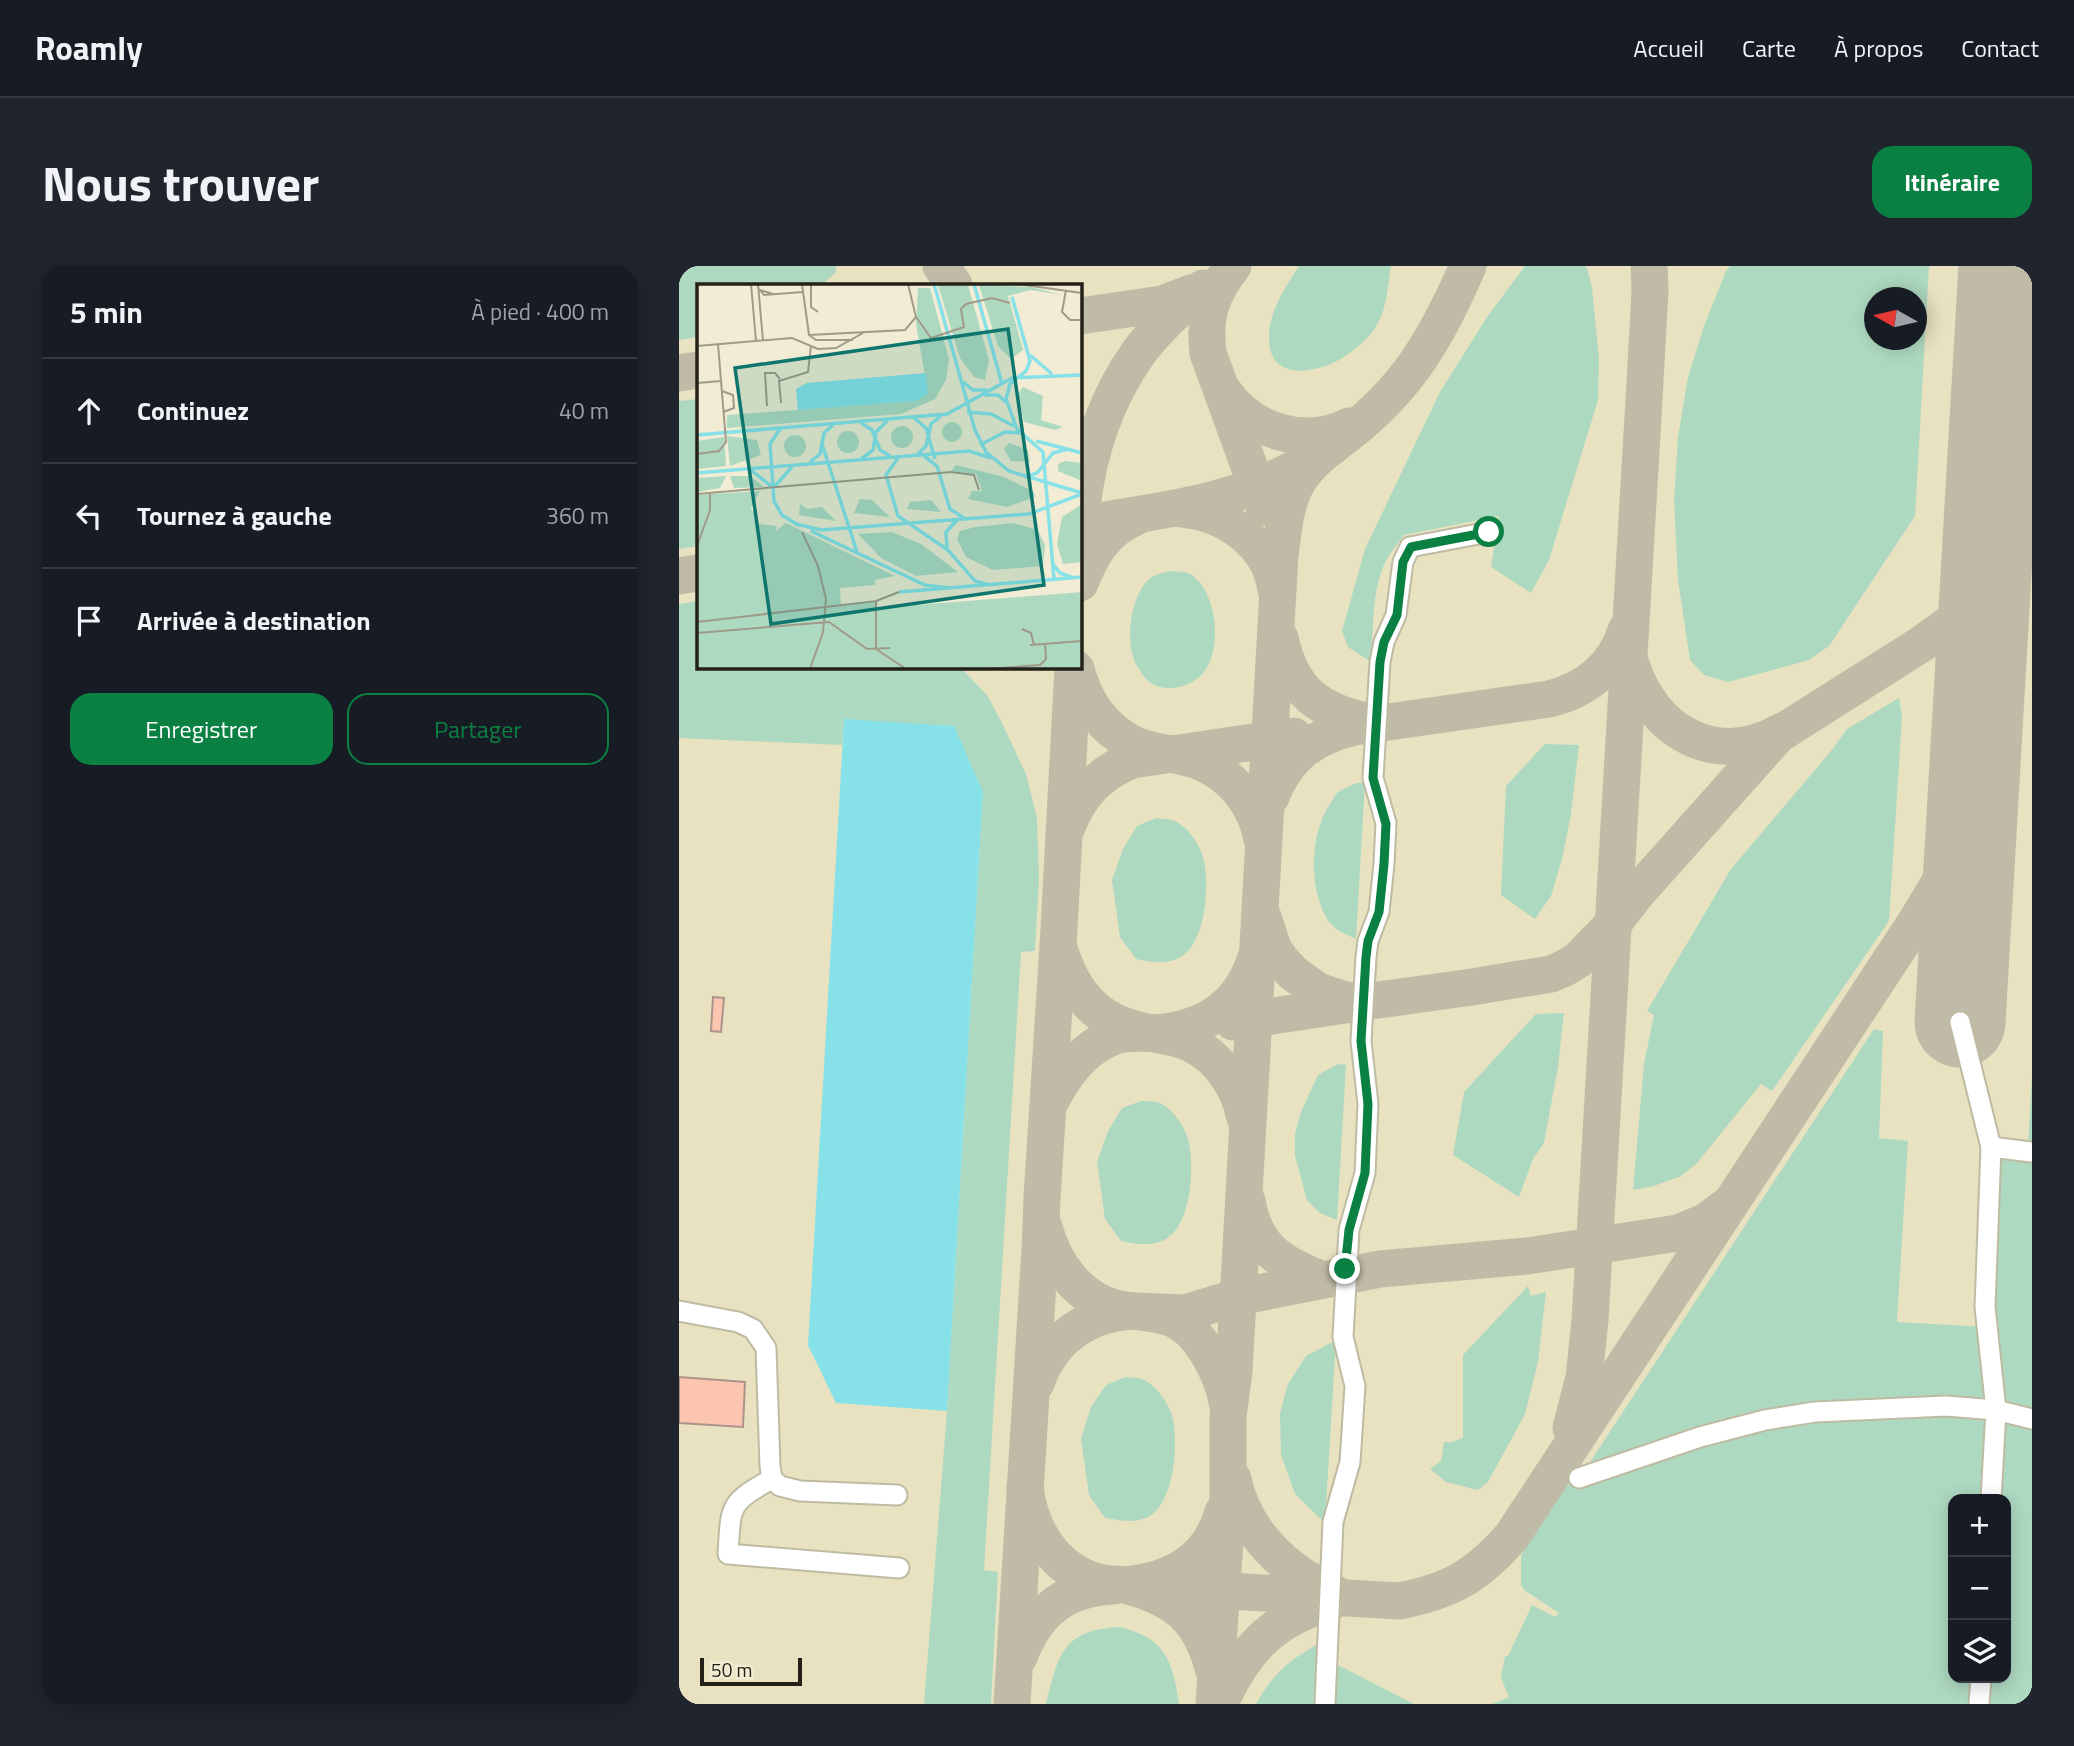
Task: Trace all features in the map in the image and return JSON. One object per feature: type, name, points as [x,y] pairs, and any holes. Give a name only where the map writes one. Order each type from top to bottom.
[{"type":"lane","points":[[1325,1704],[1333,1522],[1350,1462],[1355,1386],[1343,1336],[1349,1230],[1365,1173],[1368,1104],[1361,1041],[1366,957],[1368,941],[1379,912],[1384,864],[1386,824],[1373,778],[1380,662],[1384,642],[1397,615],[1403,562],[1411,547],[1489,532]]},
{"type":"lane","points":[[1960,1022],[1991,1147],[1985,1307],[1996,1410],[1991,1494]]},
{"type":"lane","points":[[1991,1147],[2032,1152]]},
{"type":"lane","points":[[679,1311],[739,1322],[753,1329],[765,1348],[769,1466],[772,1479],[780,1486],[800,1491],[897,1495]]},
{"type":"lane","points":[[1579,1478],[1700,1437],[1765,1420],[1815,1412],[1945,1406],[1996,1410],[2032,1419]]},
{"type":"lane","points":[[772,1479],[736,1503],[730,1519],[728,1554],[899,1568]]},
{"type":"lane","points":[[1979,1704],[1981,1683]]},
{"type":"shaded area","points":[[679,266],[2032,266],[2032,1704],[679,1704]]},
{"type":"green space","points":[[679,266],[836,266],[836,272],[823,284],[697,284],[697,337],[679,340]]},
{"type":"green space","points":[[1299,266],[1391,266],[1383,310],[1378,323],[1367,338],[1334,363],[1297,371],[1278,363],[1271,354],[1269,330],[1274,310]]},
{"type":"green space","points":[[1525,266],[1587,268],[1592,288],[1599,359],[1598,400],[1549,560],[1531,593],[1491,567],[1499,516],[1404,535],[1385,563],[1378,583],[1371,662],[1348,647],[1342,631],[1365,549],[1440,392],[1487,317]]},
{"type":"green space","points":[[1730,266],[1929,266],[1927,302],[1927,287],[1864,287],[1864,350],[1924,350],[1915,516],[1829,646],[1809,660],[1728,682],[1704,675],[1690,660],[1678,580],[1674,501],[1678,437],[1688,377],[1704,326]]},
{"type":"green space","points":[[697,399],[697,546],[679,549],[679,401]]},
{"type":"green space","points":[[1169,571],[1188,573],[1199,582],[1211,606],[1215,635],[1214,649],[1204,672],[1192,682],[1176,688],[1160,687],[1146,679],[1133,656],[1130,633],[1133,608],[1142,587],[1149,579]]},
{"type":"green space","points":[[697,601],[697,668],[961,668],[987,695],[1026,774],[1037,818],[1039,879],[1035,951],[1021,952],[984,1570],[998,1572],[991,1704],[924,1704],[947,1411],[983,792],[844,720],[842,745],[679,738],[679,604]]},
{"type":"green space","points":[[1899,698],[1902,717],[1889,921],[1772,1091],[1761,1084],[1697,1163],[1681,1176],[1633,1190],[1644,1064],[1654,1015],[1647,1011],[1731,869],[1847,729]]},
{"type":"green space","points":[[1545,744],[1579,745],[1571,814],[1562,859],[1551,896],[1535,919],[1501,895],[1506,786]]},
{"type":"green space","points":[[1356,783],[1365,783],[1356,939],[1335,928],[1326,917],[1317,891],[1314,862],[1318,833],[1328,807],[1337,793]]},
{"type":"green space","points":[[1156,818],[1175,821],[1189,833],[1203,857],[1206,882],[1204,912],[1196,940],[1179,958],[1163,962],[1136,959],[1120,937],[1112,880],[1123,849],[1137,826]]},
{"type":"green space","points":[[1564,1013],[1558,1067],[1544,1143],[1533,1159],[1519,1197],[1453,1155],[1464,1092],[1536,1014]]},
{"type":"green space","points":[[1874,1029],[1883,1031],[1879,1138],[1908,1141],[1897,1322],[1988,1327],[1998,1146],[2028,1146],[2032,1075],[2032,1704],[1492,1704],[1509,1697],[1501,1678],[1505,1656],[1508,1656],[1532,1605],[1555,1617],[1559,1613],[1524,1590],[1521,1585],[1521,1555],[1567,1485],[1577,1482]]},
{"type":"green space","points":[[1338,1064],[1346,1065],[1337,1220],[1320,1213],[1307,1200],[1295,1156],[1295,1133],[1301,1112],[1318,1075]]},
{"type":"green space","points":[[1141,1101],[1160,1103],[1174,1115],[1188,1139],[1191,1164],[1189,1194],[1181,1222],[1164,1240],[1148,1244],[1121,1241],[1105,1219],[1097,1162],[1108,1131],[1122,1108]]},
{"type":"green space","points":[[1528,1286],[1531,1296],[1546,1292],[1538,1362],[1525,1414],[1488,1482],[1478,1490],[1446,1482],[1430,1469],[1441,1461],[1444,1442],[1463,1438],[1463,1355]]},
{"type":"green space","points":[[1336,1340],[1325,1523],[1295,1494],[1281,1455],[1280,1413],[1288,1384],[1306,1356]]},
{"type":"green space","points":[[1125,1377],[1144,1380],[1162,1396],[1172,1415],[1175,1440],[1173,1471],[1164,1499],[1148,1517],[1132,1521],[1105,1518],[1089,1495],[1081,1439],[1091,1407],[1106,1385]]},
{"type":"green space","points":[[1119,1627],[1135,1631],[1157,1644],[1170,1663],[1179,1704],[1046,1704],[1059,1659],[1074,1640],[1100,1629]]},
{"type":"green space","points":[[1318,1644],[1314,1704],[1256,1704],[1282,1669]]},
{"type":"green space","points":[[1336,1664],[1414,1704],[1333,1704]]},
{"type":"water","points":[[844,719],[954,726],[983,792],[947,1411],[836,1403],[808,1345]]},
{"type":"building","points":[[713,997],[724,998],[721,1032],[711,1031]]},
{"type":"building","points":[[679,1377],[745,1382],[743,1427],[679,1423]]},
{"type":"taxiway","points":[[941,266],[953,284]]},
{"type":"taxiway","points":[[1233,266],[1210,307],[1208,353],[1264,507]]},
{"type":"taxiway","points":[[1081,524],[1169,509],[1235,493],[1279,476],[1324,452],[1383,403],[1415,365],[1444,317],[1468,266]]},
{"type":"taxiway","points":[[1571,1428],[1584,1378],[1590,1320],[1644,400],[1649,266]]},
{"type":"taxiway","points":[[1081,517],[1097,436],[1126,372],[1146,343],[1203,288]]},
{"type":"taxiway","points":[[1081,316],[1162,304],[1191,293]]},
{"type":"taxiway","points":[[679,373],[697,370]]},
{"type":"taxiway","points":[[1224,392],[1249,417],[1281,432],[1315,436],[1349,426]]},
{"type":"taxiway","points":[[1214,1704],[1228,1496],[1228,1417],[1234,1371],[1280,555],[1292,492],[1307,469],[1334,445]]},
{"type":"taxiway","points":[[1182,509],[1214,517],[1243,533],[1265,558],[1276,590]]},
{"type":"taxiway","points":[[1081,581],[1101,544],[1116,528],[1136,517]]},
{"type":"taxiway","points":[[1263,917],[1273,948],[1293,973],[1318,991],[1345,1000],[1364,1002],[1472,987],[1551,974],[1565,968],[1578,960],[1613,924],[1637,893],[1778,735],[1923,643],[1959,617],[1970,604],[1979,586],[1988,546]]},
{"type":"taxiway","points":[[679,576],[697,573]]},
{"type":"taxiway","points":[[1271,797],[1293,759],[1314,743],[1339,731],[1549,699],[1575,690],[1607,666],[1626,630]]},
{"type":"taxiway","points":[[1280,638],[1285,657],[1300,686],[1323,705],[1353,718],[1371,722]]},
{"type":"taxiway","points":[[1631,664],[1641,688],[1654,708],[1671,725],[1690,737],[1711,744],[1734,746],[1757,742],[1782,731]]},
{"type":"taxiway","points":[[1012,1704],[1073,668]]},
{"type":"taxiway","points":[[1076,669],[1089,703],[1112,730],[1133,744],[1209,766],[1234,784],[1252,809],[1262,839]]},
{"type":"taxiway","points":[[1067,827],[1078,804],[1092,786],[1110,771],[1132,760],[1294,736]]},
{"type":"taxiway","points":[[1025,1487],[1032,1518],[1047,1546],[1069,1568],[1101,1583],[1399,1601],[1448,1587],[1475,1572],[1512,1536],[1917,920],[1942,878],[1954,849],[1967,804],[1975,757]]},
{"type":"taxiway","points":[[1060,951],[1074,983],[1095,1009],[1130,1028],[1191,1044],[1213,1059],[1237,1092],[1245,1118]]},
{"type":"taxiway","points":[[1049,1104],[1075,1064],[1103,1041],[1124,1034],[1187,1027],[1216,1014],[1239,992],[1255,960]]},
{"type":"taxiway","points":[[1233,1022],[1352,1004]]},
{"type":"taxiway","points":[[1247,1201],[1256,1231],[1272,1252],[1293,1267],[1321,1279]]},
{"type":"taxiway","points":[[1138,1311],[1185,1313],[1238,1297],[1380,1269],[1527,1256],[1678,1233],[1707,1221],[1724,1208]]},
{"type":"taxiway","points":[[1044,1227],[1061,1266],[1090,1296],[1115,1308],[1173,1319],[1193,1333],[1209,1354],[1227,1402]]},
{"type":"taxiway","points":[[1036,1383],[1051,1353],[1073,1331],[1101,1317],[1134,1311]]},
{"type":"taxiway","points":[[1233,1479],[1247,1517],[1270,1548],[1300,1574],[1334,1593]]},
{"type":"taxiway","points":[[1213,1668],[1201,1636],[1183,1613],[1158,1596],[1125,1585],[1159,1578],[1187,1565],[1209,1543],[1223,1512]]},
{"type":"taxiway","points":[[1019,1657],[1034,1627],[1055,1605],[1081,1591],[1114,1586]]},
{"type":"taxiway","points":[[1220,1703],[1250,1652],[1276,1627],[1310,1609],[1330,1603]]},
{"type":"runway","points":[[1960,1022],[2004,266]]},
{"type":"route","points":[[1345,1269],[1349,1230],[1365,1173],[1368,1104],[1361,1041],[1366,957],[1368,941],[1379,912],[1384,864],[1386,824],[1373,778],[1380,662],[1384,642],[1397,615],[1403,562],[1411,547],[1489,532]]}]
